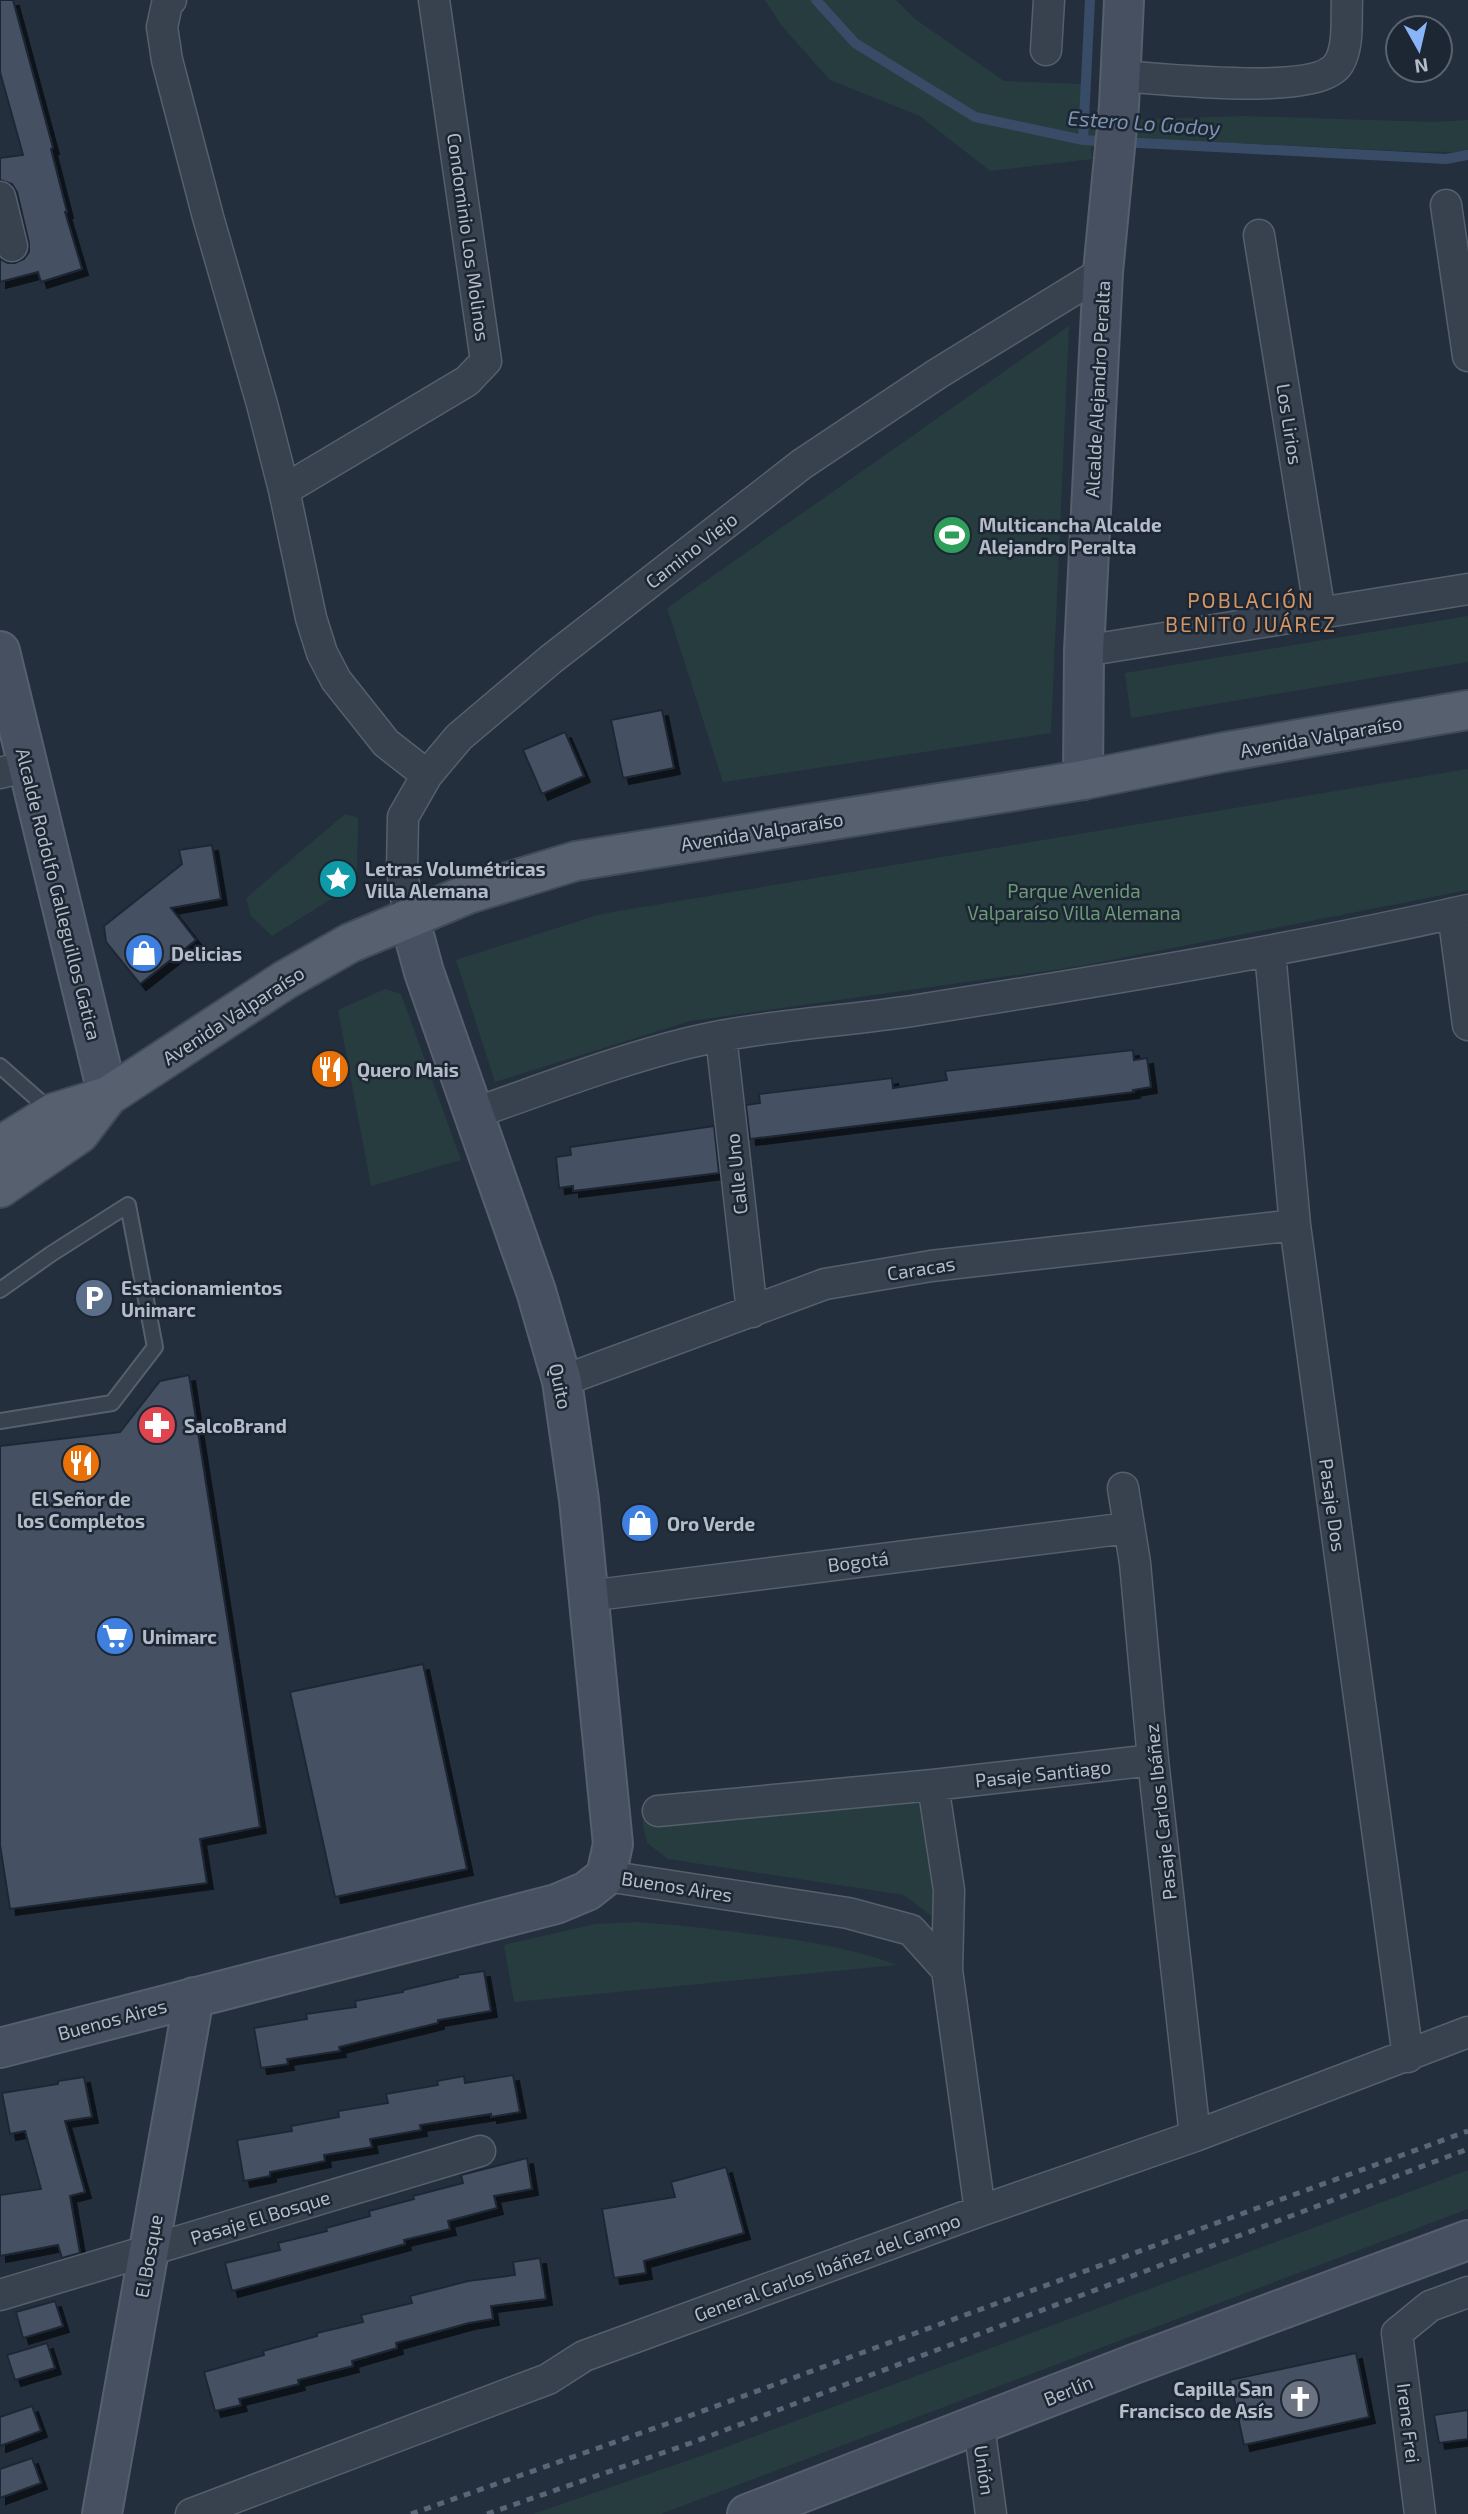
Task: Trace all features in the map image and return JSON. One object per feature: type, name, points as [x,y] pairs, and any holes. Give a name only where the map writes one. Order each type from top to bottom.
[{"type":"main road","name":"Alcalde Alejandro Peralta","points":[[1083,780],[1084,651],[1102,272],[1113,182],[1124,0]]},
{"type":"main road","name":"Alcalde Rodolfo Galleguillos Gatica","points":[[0,651],[14,770],[108,1096]]},
{"type":"main road","name":"Avenida Valparaíso","points":[[0,1146],[53,1113],[108,1096],[305,968],[350,943],[468,894],[576,861],[1083,780],[1468,710]]},
{"type":"main road","name":"Quito","points":[[409,917],[424,972],[472,1114],[536,1291],[562,1381],[579,1500],[613,1844],[606,1876]]},
{"type":"main road","name":"Avenida Valparaíso","points":[[0,1188],[79,1134],[108,1096]]},
{"type":"main road","name":"Buenos Aires","points":[[0,2048],[556,1904],[587,1891],[606,1876]]},
{"type":"main road","name":"El Bosque","points":[[102,2514],[194,1997]]},
{"type":"main road","name":"Berlín","points":[[747,2514],[1134,2364],[1468,2240]]},
{"type":"street","points":[[171,0],[167,4],[162,27],[167,60],[284,490],[311,618],[322,653],[336,680],[386,743],[427,775]]},
{"type":"street","name":"Condominio Los Molinos","points":[[284,490],[467,381],[486,361],[435,0]]},
{"type":"street","points":[[1046,50],[1049,0]]},
{"type":"street","points":[[1119,91],[1278,85],[1316,79],[1338,66],[1344,51],[1347,0]]},
{"type":"street","points":[[0,197],[12,246]]},
{"type":"street","points":[[1447,205],[1468,356]]},
{"type":"street","name":"Los Lirios","points":[[1259,235],[1320,613]]},
{"type":"street","name":"Camino Viejo","points":[[409,917],[402,871],[403,817],[427,775],[459,737],[550,660],[802,464],[937,374],[1102,272]]},
{"type":"street","points":[[1084,651],[1468,589]]},
{"type":"street","points":[[472,1114],[628,1060],[721,1036],[912,1011],[1270,952],[1460,912],[1468,1025]]},
{"type":"street","name":"Pasaje Dos","points":[[1270,952],[1296,1225],[1408,2057]]},
{"type":"street","name":"Calle Uno","points":[[721,1036],[752,1312]]},
{"type":"street","name":"Caracas","points":[[562,1381],[825,1284],[931,1266],[1296,1225]]},
{"type":"street","name":"Pasaje Carlos Ibáñez","points":[[1123,1489],[1135,1563],[1153,1760],[1195,2136]]},
{"type":"street","name":"Bogotá","points":[[588,1596],[1128,1528]]},
{"type":"street","name":"Pasaje Santiago","points":[[658,1811],[933,1785],[1153,1760]]},
{"type":"street","points":[[933,1785],[949,1890],[947,1970],[980,2211]]},
{"type":"street","name":"Buenos Aires","points":[[606,1876],[848,1913],[911,1930],[947,1970]]},
{"type":"street","name":"General Carlos Ibáñez del Campo","points":[[191,2514],[548,2379],[584,2356],[980,2211],[1195,2136],[1468,2032]]},
{"type":"street","name":"Pasaje El Bosque","points":[[0,2295],[480,2151]]},
{"type":"street","name":"Irene Frei","points":[[1420,2514],[1397,2333],[1430,2306],[1468,2292]]},
{"type":"street","name":"Unión","points":[[979,2426],[991,2514]]},
{"type":"lane","points":[[0,1066],[53,1113]]},
{"type":"lane","points":[[0,1290],[128,1205],[155,1347],[112,1403],[0,1421]]},
{"type":"green space","points":[[765,0],[896,0],[915,19],[1004,81],[1083,84],[1088,121],[1244,116],[1434,122],[1468,120],[1468,152],[1226,143],[1158,144],[1091,147],[1092,159],[990,171],[920,116],[830,80],[781,25]]},
{"type":"green space","points":[[1069,326],[1051,733],[723,782],[667,608]]},
{"type":"green space","points":[[1468,616],[1468,662],[1131,718],[1125,673]]},
{"type":"green space","name":"Parque Avenida Valparaíso Villa Alemana","points":[[1468,769],[1468,890],[1081,966],[690,1021],[495,1082],[456,960],[601,914]]},
{"type":"green space","points":[[345,814],[358,818],[357,883],[272,936],[251,916],[246,898]]},
{"type":"green space","points":[[385,989],[401,994],[461,1160],[371,1186],[338,1010]]},
{"type":"green space","points":[[917,1792],[926,1803],[940,1900],[934,1918],[904,1895],[668,1859],[647,1843],[642,1820]]},
{"type":"green space","points":[[636,1922],[706,1928],[807,1942],[852,1951],[897,1965],[514,2002],[504,1945],[595,1924]]},
{"type":"green space","points":[[1468,2170],[1468,2209],[661,2514],[533,2514],[718,2450]]},
{"type":"building","points":[[0,0],[13,0],[53,148],[51,149],[65,212],[82,269],[41,282],[38,272],[0,282],[0,259],[15,263],[24,259],[29,252],[29,243],[17,192],[12,184],[0,180],[0,158],[23,155],[0,72]]},
{"type":"building","points":[[662,710],[674,768],[623,778],[611,720]]},
{"type":"building","points":[[565,732],[584,776],[542,794],[523,750]]},
{"type":"building","points":[[212,845],[221,899],[171,908],[196,940],[140,984],[106,942],[104,926],[182,864],[179,850]]},
{"type":"building","points":[[1133,1050],[1134,1060],[1147,1058],[1151,1087],[1133,1090],[1134,1092],[750,1139],[746,1105],[760,1103],[759,1094],[892,1078],[893,1088],[947,1080],[945,1071]]},
{"type":"building","points":[[714,1126],[719,1173],[573,1191],[573,1186],[559,1188],[556,1157],[571,1155],[570,1147]]},
{"type":"building","name":"Unimarc","points":[[189,1375],[260,1827],[200,1839],[207,1883],[10,1909],[0,1845],[0,1446],[120,1432],[160,1381]]},
{"type":"building","points":[[423,1664],[467,1869],[335,1897],[290,1692]]},
{"type":"building","points":[[484,1971],[491,2011],[438,2020],[438,2023],[339,2047],[340,2051],[287,2059],[288,2064],[261,2068],[254,2028],[307,2019],[306,2014],[356,2007],[355,2001],[403,1992],[458,1977],[457,1975]]},
{"type":"building","points":[[513,2075],[520,2112],[420,2125],[421,2130],[370,2139],[372,2147],[324,2155],[325,2161],[270,2172],[270,2176],[244,2181],[237,2140],[292,2131],[291,2126],[339,2117],[338,2111],[388,2103],[386,2094],[438,2085],[437,2081],[464,2076],[465,2083]]},
{"type":"building","points":[[84,2077],[92,2117],[65,2121],[85,2192],[70,2196],[80,2253],[62,2258],[58,2245],[0,2256],[0,2195],[41,2189],[25,2131],[10,2134],[2,2093]]},
{"type":"building","points":[[527,2158],[532,2189],[494,2196],[497,2208],[448,2221],[450,2229],[404,2240],[405,2244],[232,2291],[225,2263],[280,2250],[278,2243],[327,2231],[326,2228],[370,2216],[369,2211],[463,2183],[461,2175]]},
{"type":"building","points":[[726,2167],[744,2233],[644,2261],[646,2273],[614,2278],[602,2209],[675,2197],[671,2182]]},
{"type":"building","points":[[540,2258],[546,2299],[491,2306],[493,2319],[396,2343],[397,2348],[352,2361],[353,2366],[298,2380],[299,2384],[239,2399],[241,2405],[215,2411],[204,2372],[264,2355],[263,2351],[317,2336],[317,2333],[363,2322],[361,2315],[412,2303],[410,2296],[468,2281],[515,2275],[513,2262]]},
{"type":"building","points":[[55,2301],[63,2326],[23,2338],[16,2312]]},
{"type":"building","points":[[47,2343],[55,2368],[15,2380],[7,2355]]},
{"type":"building","name":"Capilla San Francisco de Asís","points":[[1356,2353],[1369,2417],[1244,2445],[1230,2380]]},
{"type":"building","points":[[32,2406],[41,2431],[0,2446],[0,2417]]},
{"type":"building","points":[[1468,2410],[1468,2439],[1439,2443],[1434,2415]]},
{"type":"building","points":[[32,2458],[41,2483],[0,2498],[0,2469]]},
{"type":"waterway","name":"Estero Lo Godoy","points":[[816,0],[855,43],[975,117],[1083,140],[1446,159],[1468,155]]},
{"type":"waterway","points":[[1083,140],[1090,0]]},
{"type":"railway","points":[[411,2514],[689,2416],[1468,2131]]},
{"type":"railway","points":[[487,2514],[691,2443],[1468,2149]]},
{"type":"place","name":"Multicancha Alcalde Alejandro Peralta","points":[[952,535]]},
{"type":"place","name":"Letras Volumétricas Villa Alemana","points":[[338,879]]},
{"type":"place","name":"Delicias","points":[[144,953]]},
{"type":"place","name":"Quero Mais","points":[[330,1069]]},
{"type":"place","name":"Estacionamientos Unimarc","points":[[94,1298]]},
{"type":"place","name":"SalcoBrand","points":[[157,1425]]},
{"type":"place","name":"El Señor de los Completos","points":[[81,1463]]},
{"type":"place","name":"Oro Verde","points":[[640,1523]]},
{"type":"place","name":"Unimarc","points":[[115,1636]]},
{"type":"place","name":"Capilla San Francisco de Asís","points":[[1300,2399]]},
{"type":"district","name":"POBLACIÓN BENITO JUÁREZ","points":[[1251,611]]}]
